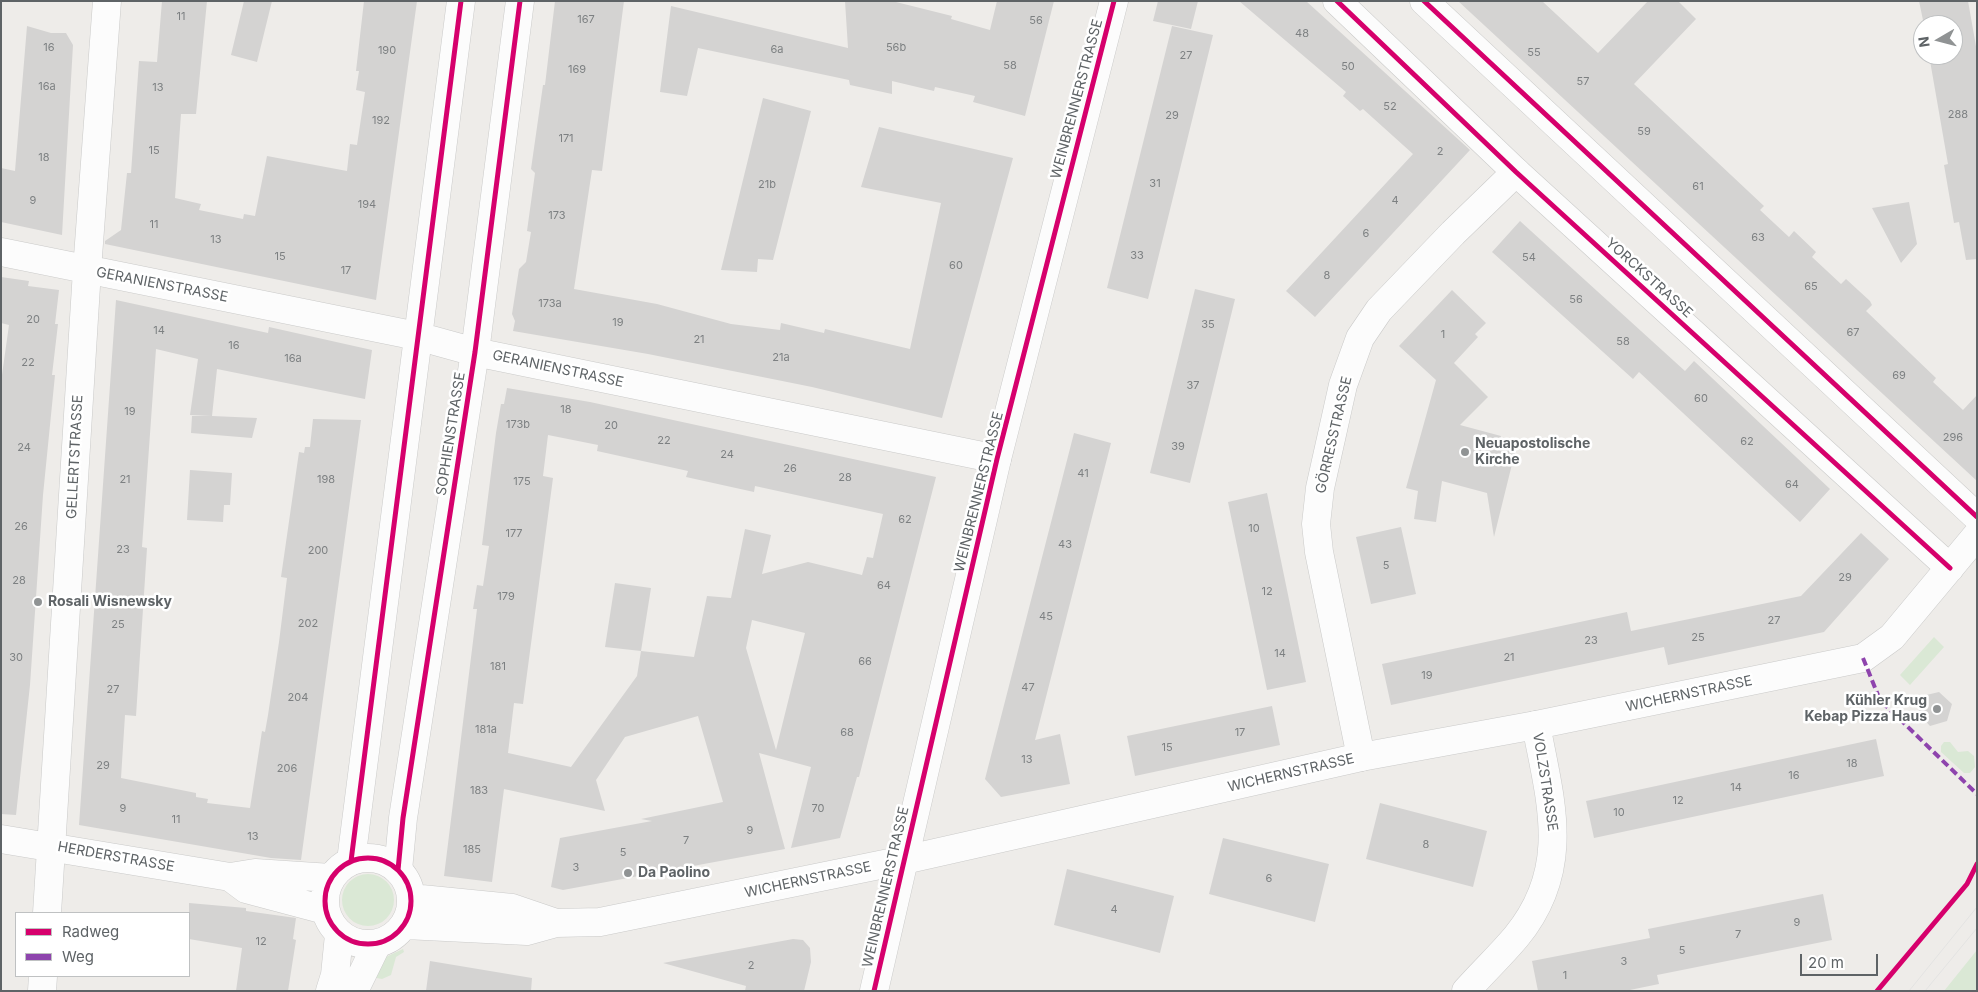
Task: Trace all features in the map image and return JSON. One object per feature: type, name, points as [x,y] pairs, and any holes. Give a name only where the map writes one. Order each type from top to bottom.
[{"type":"street","name":"GELLERTSTRASSE","points":[[47,912],[86,270],[107,1]]},
{"type":"street","points":[[351,861],[461,1]]},
{"type":"street","name":"SOPHIENSTRASSE","points":[[398,870],[403,818],[475,352],[520,1]]},
{"type":"street","name":"WEINBRENNERSTRASSE","points":[[874,991],[998,459],[1114,1]]},
{"type":"street","name":"YORCKSTRASSE","points":[[1337,1],[1516,172],[1950,568]]},
{"type":"street","points":[[1424,1],[1977,517]]},
{"type":"street","name":"GÖRRESSTRASSE","points":[[1361,757],[1319,552],[1316,524],[1320,488],[1342,385],[1360,338],[1379,310],[1453,233],[1516,172]]},
{"type":"street","name":"GERANIENSTRASSE","points":[[1,252],[417,336],[475,352],[998,459]]},
{"type":"street","name":"WICHERNSTRASSE","points":[[405,925],[527,930],[556,923],[600,922],[904,860],[1361,757],[1536,725],[1863,658],[1892,637],[1977,535]]},
{"type":"street","name":"VOLZSTRASSE","points":[[1466,991],[1516,937],[1539,903],[1550,870],[1554,835],[1551,804],[1536,725]]},
{"type":"street","name":"HERDERSTRASSE","points":[[1,838],[230,877],[255,873],[330,878]]},
{"type":"street","points":[[365,858],[379,859],[398,870],[409,886],[412,898],[409,917],[405,925],[393,937],[377,944],[364,945],[350,942],[339,935],[330,924],[325,910],[324,894],[330,878],[339,868],[351,861],[365,858]]},
{"type":"street","name":"HERDERSTRASSE","points":[[230,877],[246,889],[325,910]]},
{"type":"street","name":"WICHERNSTRASSE","points":[[412,898],[512,908],[556,923]]},
{"type":"street","points":[[330,991],[335,975],[339,935]]},
{"type":"street","points":[[354,991],[377,944]]},
{"type":"street","points":[[42,991],[43,977]]},
{"type":"green space","points":[[1934,637],[1944,647],[1910,685],[1900,675]]},
{"type":"green space","points":[[1944,742],[1950,742],[1958,752],[1968,751],[1974,756],[1975,767],[1970,773],[1964,773],[1941,752],[1941,746]]},
{"type":"green space","points":[[363,874],[373,874],[387,881],[394,895],[394,905],[387,919],[373,926],[363,926],[353,922],[346,915],[342,905],[342,895],[346,885],[353,878]]},
{"type":"green space","points":[[403,949],[404,952],[396,957],[391,975],[382,979],[371,977],[377,961]]},
{"type":"green space","points":[[1977,950],[1977,991],[1944,991]]},
{"type":"building","points":[[162,1],[207,1],[196,114],[181,114],[175,198],[201,204],[199,210],[243,219],[244,214],[255,216],[267,156],[347,171],[350,144],[357,145],[365,92],[356,90],[359,71],[356,71],[364,1],[417,1],[376,300],[105,244],[105,241],[121,230],[127,173],[131,173],[139,61],[157,62]]},
{"type":"building","points":[[244,1],[272,1],[257,62],[231,55]]},
{"type":"building","points":[[555,1],[624,1],[602,171],[592,170],[574,289],[657,304],[731,324],[780,330],[781,323],[824,333],[825,329],[910,349],[941,203],[861,187],[879,127],[1013,158],[942,418],[812,387],[648,354],[513,331],[515,321],[512,314],[519,269],[526,262],[531,232],[527,231],[535,173],[531,169],[543,85],[545,85]]},
{"type":"building","points":[[845,1],[892,1],[952,16],[951,19],[990,30],[997,1],[1054,1],[1025,116],[973,102],[975,96],[935,87],[934,91],[892,81],[892,94],[850,85],[849,80],[698,48],[687,96],[660,92],[671,6],[848,48]]},
{"type":"building","points":[[1158,1],[1198,1],[1191,29],[1153,21]]},
{"type":"building","points":[[1239,1],[1306,1],[1470,150],[1315,317],[1286,291],[1413,154],[1363,109],[1360,111],[1343,96],[1346,92]]},
{"type":"building","points":[[1458,1],[1542,1],[1598,53],[1648,1],[1678,1],[1696,19],[1634,84],[1764,206],[1760,210],[1789,237],[1794,231],[1816,252],[1812,257],[1841,284],[1846,279],[1870,301],[1872,305],[1866,311],[1936,378],[1933,382],[1963,410],[1977,395],[1977,481]]},
{"type":"building","points":[[1919,1],[1968,1],[1977,52],[1977,259],[1966,260],[1959,222],[1954,223],[1944,165],[1948,164],[1931,65],[1963,65],[1963,15],[1922,15]]},
{"type":"building","points":[[27,26],[51,33],[66,33],[73,45],[62,235],[1,222],[1,168],[15,171]]},
{"type":"building","points":[[1172,26],[1213,35],[1148,299],[1107,288]]},
{"type":"building","points":[[763,98],[811,111],[773,260],[758,259],[757,272],[721,270]]},
{"type":"building","points":[[1909,202],[1917,244],[1901,263],[1872,208]]},
{"type":"building","points":[[1520,221],[1685,371],[1694,361],[1830,489],[1800,522],[1639,372],[1633,379],[1492,252]]},
{"type":"building","points":[[1,277],[29,281],[28,286],[59,290],[55,324],[58,324],[52,375],[55,375],[43,495],[30,685],[16,815],[1,814],[1,382],[9,325],[1,323]]},
{"type":"building","points":[[1195,289],[1235,299],[1190,483],[1150,473]]},
{"type":"building","points":[[1452,290],[1486,323],[1475,334],[1478,337],[1454,363],[1488,397],[1460,425],[1501,436],[1500,440],[1517,444],[1494,537],[1487,493],[1442,481],[1436,522],[1414,519],[1418,491],[1406,488],[1436,380],[1399,346]]},
{"type":"building","points":[[116,300],[268,333],[269,327],[372,350],[365,399],[217,369],[212,416],[257,418],[252,438],[191,433],[192,416],[211,416],[190,415],[198,359],[156,349],[142,547],[147,548],[136,716],[125,715],[121,778],[196,793],[196,797],[208,799],[207,803],[250,808],[262,731],[265,732],[268,715],[279,642],[287,578],[281,577],[299,452],[304,453],[305,447],[310,447],[313,419],[361,420],[301,860],[271,858],[79,825]]},
{"type":"building","points":[[507,388],[590,402],[936,477],[859,777],[857,777],[840,838],[791,848],[811,767],[759,753],[785,849],[563,890],[551,887],[560,838],[652,821],[641,819],[723,802],[698,716],[625,737],[596,780],[605,811],[504,789],[492,882],[444,876],[477,609],[473,609],[477,585],[483,586],[489,546],[482,545],[496,433],[501,404],[504,404]],"holes":[[[548,435],[598,445],[597,451],[688,471],[686,477],[754,492],[755,486],[883,514],[873,558],[867,557],[862,575],[808,562],[762,574],[771,535],[745,529],[731,598],[707,596],[694,657],[641,651],[637,676],[571,767],[508,753],[514,703],[523,704],[553,478],[543,476]],[[752,620],[805,633],[776,750],[746,648]]]},
{"type":"building","points":[[1074,433],[1111,443],[1035,740],[1060,734],[1070,784],[1001,797],[985,779]]},
{"type":"building","points":[[190,470],[232,473],[230,505],[224,505],[223,522],[187,520]]},
{"type":"building","points":[[1267,493],[1306,682],[1267,690],[1228,502]]},
{"type":"building","points":[[1401,527],[1416,594],[1371,604],[1356,537]]},
{"type":"building","points":[[1861,533],[1889,559],[1824,632],[1668,665],[1664,647],[1391,705],[1382,664],[1627,612],[1631,631],[1801,596]]},
{"type":"building","points":[[615,583],[651,588],[641,651],[605,647]]},
{"type":"building","points":[[1939,692],[1952,704],[1947,721],[1930,726],[1918,713],[1922,696]]},
{"type":"building","points":[[1272,706],[1280,745],[1135,776],[1127,736]]},
{"type":"building","points":[[1876,739],[1884,776],[1594,838],[1586,801]]},
{"type":"building","points":[[1380,803],[1487,831],[1473,887],[1366,859]]},
{"type":"building","points":[[1223,838],[1329,864],[1315,922],[1209,894]]},
{"type":"building","points":[[1067,869],[1174,896],[1160,953],[1054,925]]},
{"type":"building","points":[[1823,894],[1832,940],[1657,975],[1659,984],[1625,991],[1538,991],[1532,961],[1650,938],[1648,929]]},
{"type":"building","points":[[189,903],[246,908],[246,911],[296,918],[293,939],[296,940],[288,991],[236,991],[242,948],[190,939]]},
{"type":"building","points":[[793,939],[803,940],[810,948],[811,962],[804,991],[745,991],[746,986],[663,963]]},
{"type":"building","points":[[430,961],[532,978],[531,991],[426,991]]},
{"type":"tram line","points":[[1909,991],[1977,907]]},
{"type":"tram line","points":[[1925,991],[1977,928]]},
{"type":"marked path","points":[[1863,658],[1880,700],[1977,794]]},
{"type":"cycle path","points":[[351,861],[461,1]]},
{"type":"cycle path","points":[[398,870],[403,818],[475,352],[520,1]]},
{"type":"cycle path","points":[[874,991],[997,459],[1114,1]]},
{"type":"cycle path","points":[[1337,1],[1516,172],[1950,568]]},
{"type":"cycle path","points":[[1424,1],[1977,517]]},
{"type":"cycle path","points":[[360,858],[376,858],[385,861],[399,870],[408,884],[411,901],[408,918],[399,932],[385,941],[376,944],[360,944],[344,937],[332,925],[325,909],[325,893],[332,877],[344,865],[360,858]]},
{"type":"cycle path","points":[[1877,991],[1967,884],[1977,864]]},
{"type":"place","name":"Neuapostolische Kirche","points":[[1465,452]]},
{"type":"place","name":"Rosali Wisnewsky","points":[[38,602]]},
{"type":"place","name":"Kühler Krug Kebap Pizza Haus","points":[[1937,709]]},
{"type":"place","name":"Da Paolino","points":[[628,873]]}]
